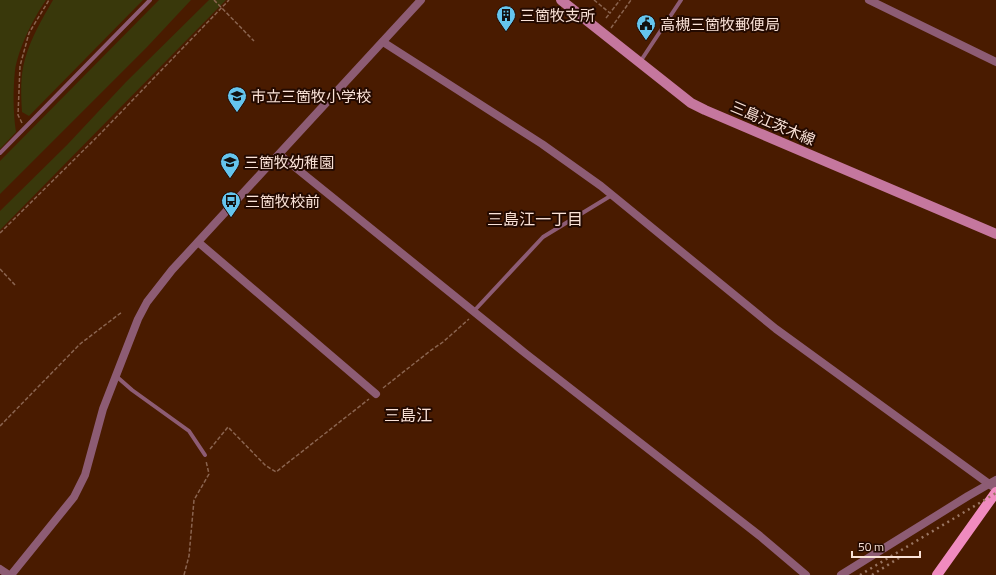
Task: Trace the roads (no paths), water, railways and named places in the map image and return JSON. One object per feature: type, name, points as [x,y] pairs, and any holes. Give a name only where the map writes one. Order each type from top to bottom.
[{"type":"main road","name":"三島江茨木線","points":[[561,0],[691,103],[996,234]]},
{"type":"main road","points":[[940,574],[994,486]]},
{"type":"street","points":[[0,569],[10,575],[74,497],[85,475],[103,409],[115,375],[138,319],[147,302],[172,270],[421,0]]},
{"type":"street","points":[[869,0],[996,62]]},
{"type":"street","points":[[383,42],[542,144],[612,195],[776,328],[994,486],[841,575]]},
{"type":"street","points":[[280,154],[531,358],[760,536],[806,575]]},
{"type":"street","points":[[198,242],[376,394]]},
{"type":"lane","points":[[0,153],[150,0]]},
{"type":"lane","points":[[640,62],[681,0]]},
{"type":"lane","points":[[474,311],[543,237],[612,195]]},
{"type":"lane","points":[[115,375],[132,390],[188,431],[205,455]]},
{"type":"railway","points":[[860,575],[996,493]]},
{"type":"railway","points":[[872,575],[902,556]]},
{"type":"place","name":"三箇牧支所","points":[[506,32]]},
{"type":"place","name":"高槻三箇牧郵便局","points":[[646,41]]},
{"type":"place","name":"市立三箇牧小学校","points":[[237,113]]},
{"type":"place","name":"三箇牧幼稚園","points":[[230,179]]},
{"type":"place","name":"三箇牧校前","points":[[231,218]]},
{"type":"district","name":"三島江一丁目","points":[[535,219]]},
{"type":"district","name":"三島江","points":[[408,415]]}]
